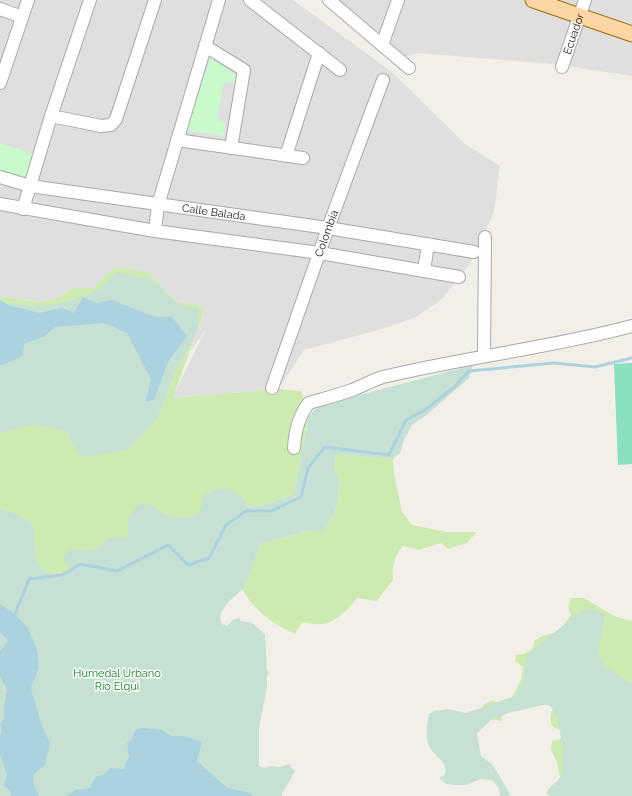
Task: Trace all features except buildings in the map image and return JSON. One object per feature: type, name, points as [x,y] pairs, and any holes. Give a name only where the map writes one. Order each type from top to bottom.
[{"type":"main road","points":[[532,0],[632,34]]},
{"type":"street","points":[[0,83],[28,0]]},
{"type":"street","points":[[23,209],[51,116],[90,0]]},
{"type":"street","points":[[51,116],[101,126],[111,125],[116,119],[155,0]]},
{"type":"street","points":[[155,231],[158,205],[219,0]]},
{"type":"street","points":[[250,0],[340,70]]},
{"type":"street","points":[[329,0],[409,68]]},
{"type":"street","points":[[382,45],[398,0]]},
{"type":"street","name":"Ecuador","points":[[562,67],[584,0]]},
{"type":"street","points":[[0,9],[22,17]]},
{"type":"street","points":[[205,46],[244,70],[231,148]]},
{"type":"street","points":[[286,156],[319,53]]},
{"type":"street","name":"Colombia","points":[[272,388],[328,228],[384,80]]},
{"type":"street","points":[[177,140],[303,158]]},
{"type":"street","name":"Calle Balada","points":[[0,177],[30,186],[328,228],[474,252]]},
{"type":"street","points":[[0,204],[155,231],[320,253],[459,277]]},
{"type":"street","points":[[484,356],[485,237]]},
{"type":"street","points":[[424,270],[428,244]]},
{"type":"street","points":[[294,448],[298,422],[304,409],[309,404],[354,389],[363,384],[381,378],[443,364],[593,336],[632,326]]},
{"type":"shaded area","points":[[0,0],[293,0],[392,72],[465,144],[500,166],[494,212],[471,262],[442,299],[416,317],[382,329],[304,350],[278,389],[172,398],[206,329],[190,352],[205,308],[196,304],[177,302],[148,272],[102,280],[93,288],[72,288],[56,299],[40,302],[0,297]]},
{"type":"shaded area","points":[[321,0],[632,0],[632,76],[553,64],[417,53],[394,60]]},
{"type":"green space","points":[[210,58],[236,75],[234,83],[224,82],[217,118],[225,123],[224,136],[186,130]]},
{"type":"green space","points":[[0,143],[36,155],[28,178],[0,171]]},
{"type":"green space","points":[[114,267],[148,272],[177,302],[196,304],[205,308],[173,398],[278,389],[301,391],[309,416],[294,494],[267,504],[239,508],[125,583],[0,604],[0,424],[74,313],[11,306],[0,300],[0,297],[40,302],[56,299],[72,288],[93,288]]},
{"type":"green space","points":[[116,272],[152,280],[178,304],[199,308],[197,333],[176,369],[161,410],[154,423],[127,450],[84,457],[77,451],[67,432],[36,424],[0,433],[0,303],[31,306],[53,305],[77,299],[101,288]]},
{"type":"green space","points":[[632,363],[632,464],[618,465],[614,364]]},
{"type":"green space","name":"Humedal Urbano Río Elqui","points":[[473,365],[469,378],[424,417],[412,425],[404,440],[400,453],[393,459],[336,454],[334,468],[340,483],[335,513],[322,532],[308,531],[261,544],[243,589],[228,602],[221,613],[220,620],[222,624],[227,626],[233,620],[239,618],[241,621],[252,623],[265,634],[267,670],[269,673],[267,676],[267,687],[259,728],[259,766],[265,768],[270,766],[280,767],[290,764],[295,771],[282,796],[0,796],[0,509],[26,519],[32,525],[34,530],[37,559],[42,568],[51,573],[64,573],[71,570],[64,560],[66,552],[71,548],[87,551],[100,546],[108,538],[128,537],[128,519],[138,505],[149,504],[167,515],[186,518],[199,512],[204,495],[219,489],[228,489],[236,493],[243,499],[247,507],[267,504],[294,494],[309,416],[317,407]]},
{"type":"green space","points":[[336,454],[393,459],[394,473],[402,512],[412,525],[447,532],[477,532],[467,543],[448,549],[441,543],[419,550],[403,546],[394,562],[393,580],[377,601],[357,598],[346,611],[332,621],[319,624],[302,622],[295,634],[270,620],[257,609],[241,587],[249,573],[261,544],[308,531],[322,531],[335,513],[340,483],[334,468]]},
{"type":"green space","points":[[571,598],[584,598],[614,616],[632,621],[632,796],[549,796],[546,792],[553,788],[560,777],[557,763],[551,750],[552,741],[560,739],[565,730],[556,729],[551,724],[551,712],[553,707],[540,704],[527,705],[501,711],[502,721],[487,719],[483,705],[491,701],[503,703],[511,699],[521,680],[523,667],[515,661],[516,655],[528,652],[533,647],[535,640],[553,633],[563,625],[571,615],[568,607]]},
{"type":"green space","points":[[595,609],[605,615],[598,652],[604,666],[632,684],[632,796],[551,796],[547,794],[548,790],[560,778],[563,763],[561,734],[557,717],[554,710],[548,704],[508,713],[491,720],[477,733],[481,756],[493,765],[511,796],[500,796],[499,789],[493,780],[481,779],[466,785],[454,785],[447,784],[440,779],[440,777],[444,776],[445,767],[441,760],[431,750],[428,743],[427,730],[429,714],[434,711],[448,709],[466,713],[515,696],[523,684],[527,655],[582,610]]},
{"type":"water","points":[[83,297],[97,303],[112,300],[155,317],[172,317],[187,336],[168,362],[154,400],[145,402],[151,379],[127,333],[104,323],[55,327],[45,336],[24,344],[23,356],[0,366],[0,300],[11,306],[39,313],[62,308],[74,313]]},
{"type":"water","points":[[0,604],[15,614],[28,628],[37,650],[39,667],[31,688],[42,726],[50,743],[45,765],[34,774],[33,782],[39,796],[11,796],[10,791],[3,785],[7,775],[0,754],[0,735],[2,732],[0,724],[4,719],[4,706],[7,690],[0,675],[0,651],[8,641],[0,632]]},
{"type":"water","points":[[143,728],[162,730],[171,736],[184,736],[202,742],[197,761],[227,788],[251,793],[252,796],[66,796],[75,790],[90,788],[95,777],[103,775],[110,768],[123,769],[129,757],[127,743],[131,740],[136,729]]},
{"type":"waterway","points":[[15,614],[29,579],[62,575],[81,564],[117,571],[168,545],[188,565],[209,558],[226,525],[246,511],[271,511],[301,497],[308,468],[325,447],[389,455],[406,420],[425,410],[454,387],[469,371],[554,363],[595,367],[632,358]]}]
